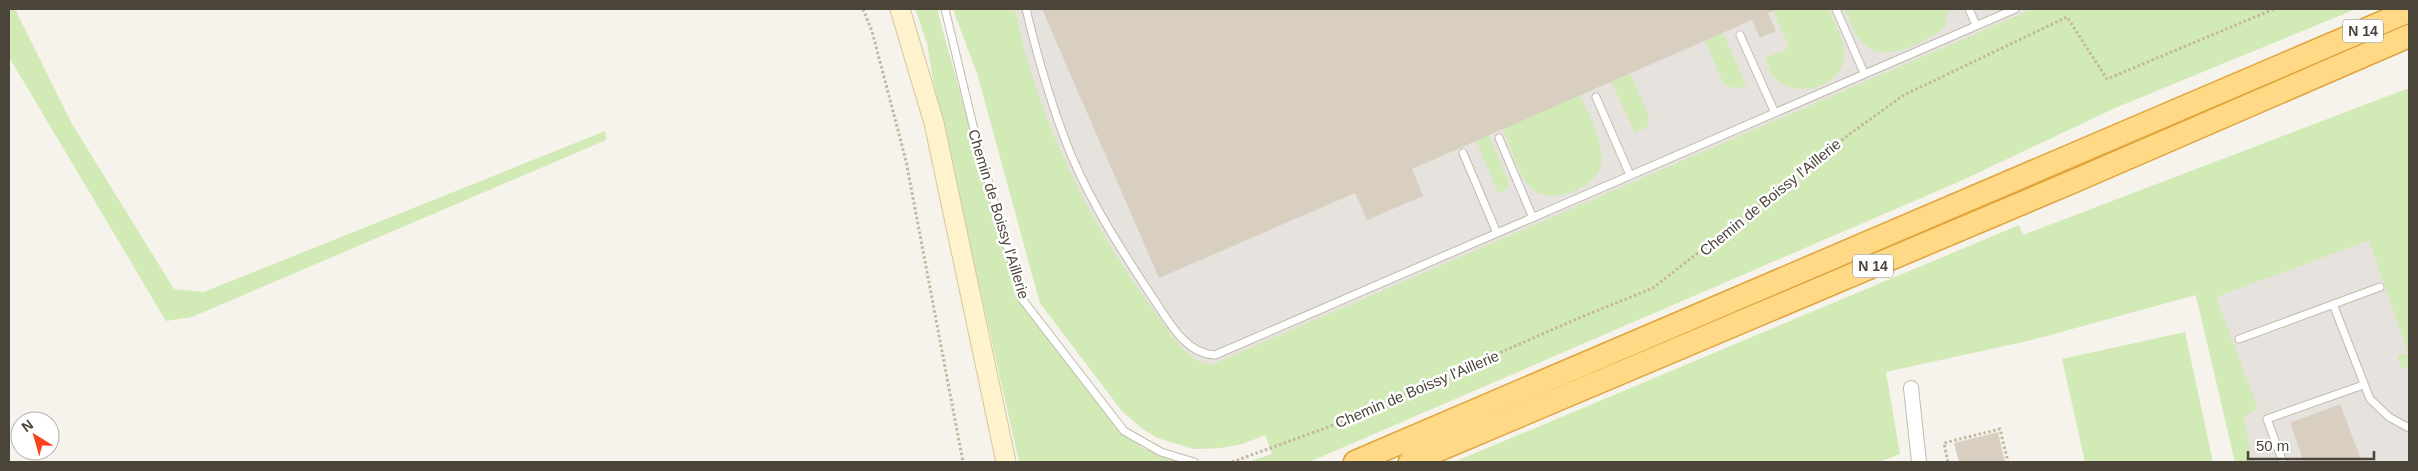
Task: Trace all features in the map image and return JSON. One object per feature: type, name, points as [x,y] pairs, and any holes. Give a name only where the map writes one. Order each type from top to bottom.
[{"type":"highway","points":[[2317,50],[2397,9]]},
{"type":"highway","name":"N 14","points":[[1355,462],[2409,11]]},
{"type":"highway","name":"N 14","points":[[1410,462],[2072,182],[2409,36]]},
{"type":"highway","points":[[2335,68],[2409,46]]},
{"type":"main road","points":[[900,9],[934,123],[1006,462]]},
{"type":"street","points":[[1911,388],[1919,462]]},
{"type":"lane","name":"Chemin de Boissy l'Aillerie","points":[[946,9],[976,138],[1022,299],[1124,431],[1162,452],[1194,462]]},
{"type":"lane","points":[[1026,9],[1037,56],[1056,116],[1073,159],[1096,205],[1127,258],[1178,334],[1196,350],[1207,355],[1215,355],[2015,9]]},
{"type":"lane","points":[[1836,9],[1864,73]]},
{"type":"lane","points":[[1969,9],[1976,25]]},
{"type":"lane","points":[[1740,34],[1775,112]]},
{"type":"lane","points":[[1596,97],[1630,175]]},
{"type":"lane","points":[[1499,138],[1532,218]]},
{"type":"lane","points":[[1464,153],[1498,233]]},
{"type":"lane","points":[[2239,339],[2380,287]]},
{"type":"lane","points":[[2333,304],[2370,399],[2378,409],[2409,428]]},
{"type":"lane","points":[[2283,462],[2267,419],[2363,385]]},
{"type":"path","points":[[863,9],[872,31],[906,161],[962,462]]},
{"type":"path","name":"Chemin de Boissy l'Aillerie","points":[[1232,462],[1331,426],[1578,318],[1653,288],[1851,133],[1904,95],[2067,17],[2107,79],[2274,9]]},
{"type":"path","points":[[1948,462],[1944,443],[2000,429],[2008,462]]},
{"type":"shaded area","points":[[953,9],[2067,9],[1286,427],[1242,444],[1220,448],[1194,449],[1158,438],[1143,429],[1122,411],[1040,303],[978,76]]},
{"type":"shaded area","points":[[2409,188],[2409,462],[2235,462],[2189,266]]},
{"type":"green space","points":[[9,9],[15,9],[72,124],[174,289],[204,292],[605,131],[606,140],[192,317],[166,321],[9,57]]},
{"type":"green space","points":[[915,9],[937,9],[1015,292],[1124,435],[1143,448],[1178,462],[1019,462],[933,81],[927,43]]},
{"type":"green space","points":[[953,9],[1015,9],[1037,91],[1069,170],[1088,208],[1133,281],[1180,346],[1194,358],[1211,365],[2033,9],[2356,9],[2115,108],[1965,179],[1309,462],[1247,462],[1272,454],[1265,435],[1242,444],[1220,448],[1194,449],[1158,438],[1143,429],[1122,411],[1040,303],[978,76]]},
{"type":"green space","points":[[1779,9],[1828,9],[1844,48],[1844,61],[1839,71],[1831,80],[1809,89],[1785,85],[1773,76],[1765,58],[1789,48],[1773,11]]},
{"type":"green space","points":[[1845,9],[1949,9],[1945,25],[1940,31],[1910,47],[1888,52],[1878,52],[1868,48],[1860,40],[1853,29]]},
{"type":"green space","points":[[1723,33],[1746,85],[1739,89],[1728,86],[1723,82],[1705,41]]},
{"type":"green space","points":[[1630,74],[1649,116],[1647,127],[1635,133],[1611,82]]},
{"type":"green space","points":[[2409,88],[2409,373],[2407,367],[2402,369],[2397,356],[2408,353],[2369,240],[2216,297],[2258,409],[2244,417],[2252,462],[2235,462],[2196,295],[2032,340],[1886,372],[1900,454],[1879,462],[1454,462],[2019,225],[2023,235]]},
{"type":"green space","points":[[1580,95],[1601,147],[1601,165],[1597,174],[1581,188],[1560,195],[1539,193],[1531,188],[1522,175],[1503,129]]},
{"type":"green space","points":[[1489,135],[1509,184],[1503,192],[1498,193],[1476,140]]},
{"type":"green space","points":[[2185,332],[2213,462],[2085,462],[2062,359]]},
{"type":"building","points":[[1042,9],[1779,9],[1768,13],[1776,31],[1760,38],[1752,20],[1412,169],[1423,196],[1367,220],[1355,193],[1159,278]]},
{"type":"building","points":[[2340,404],[2362,462],[2304,462],[2290,423]]},
{"type":"building","points":[[1998,432],[2005,462],[1959,462],[1954,443]]}]
